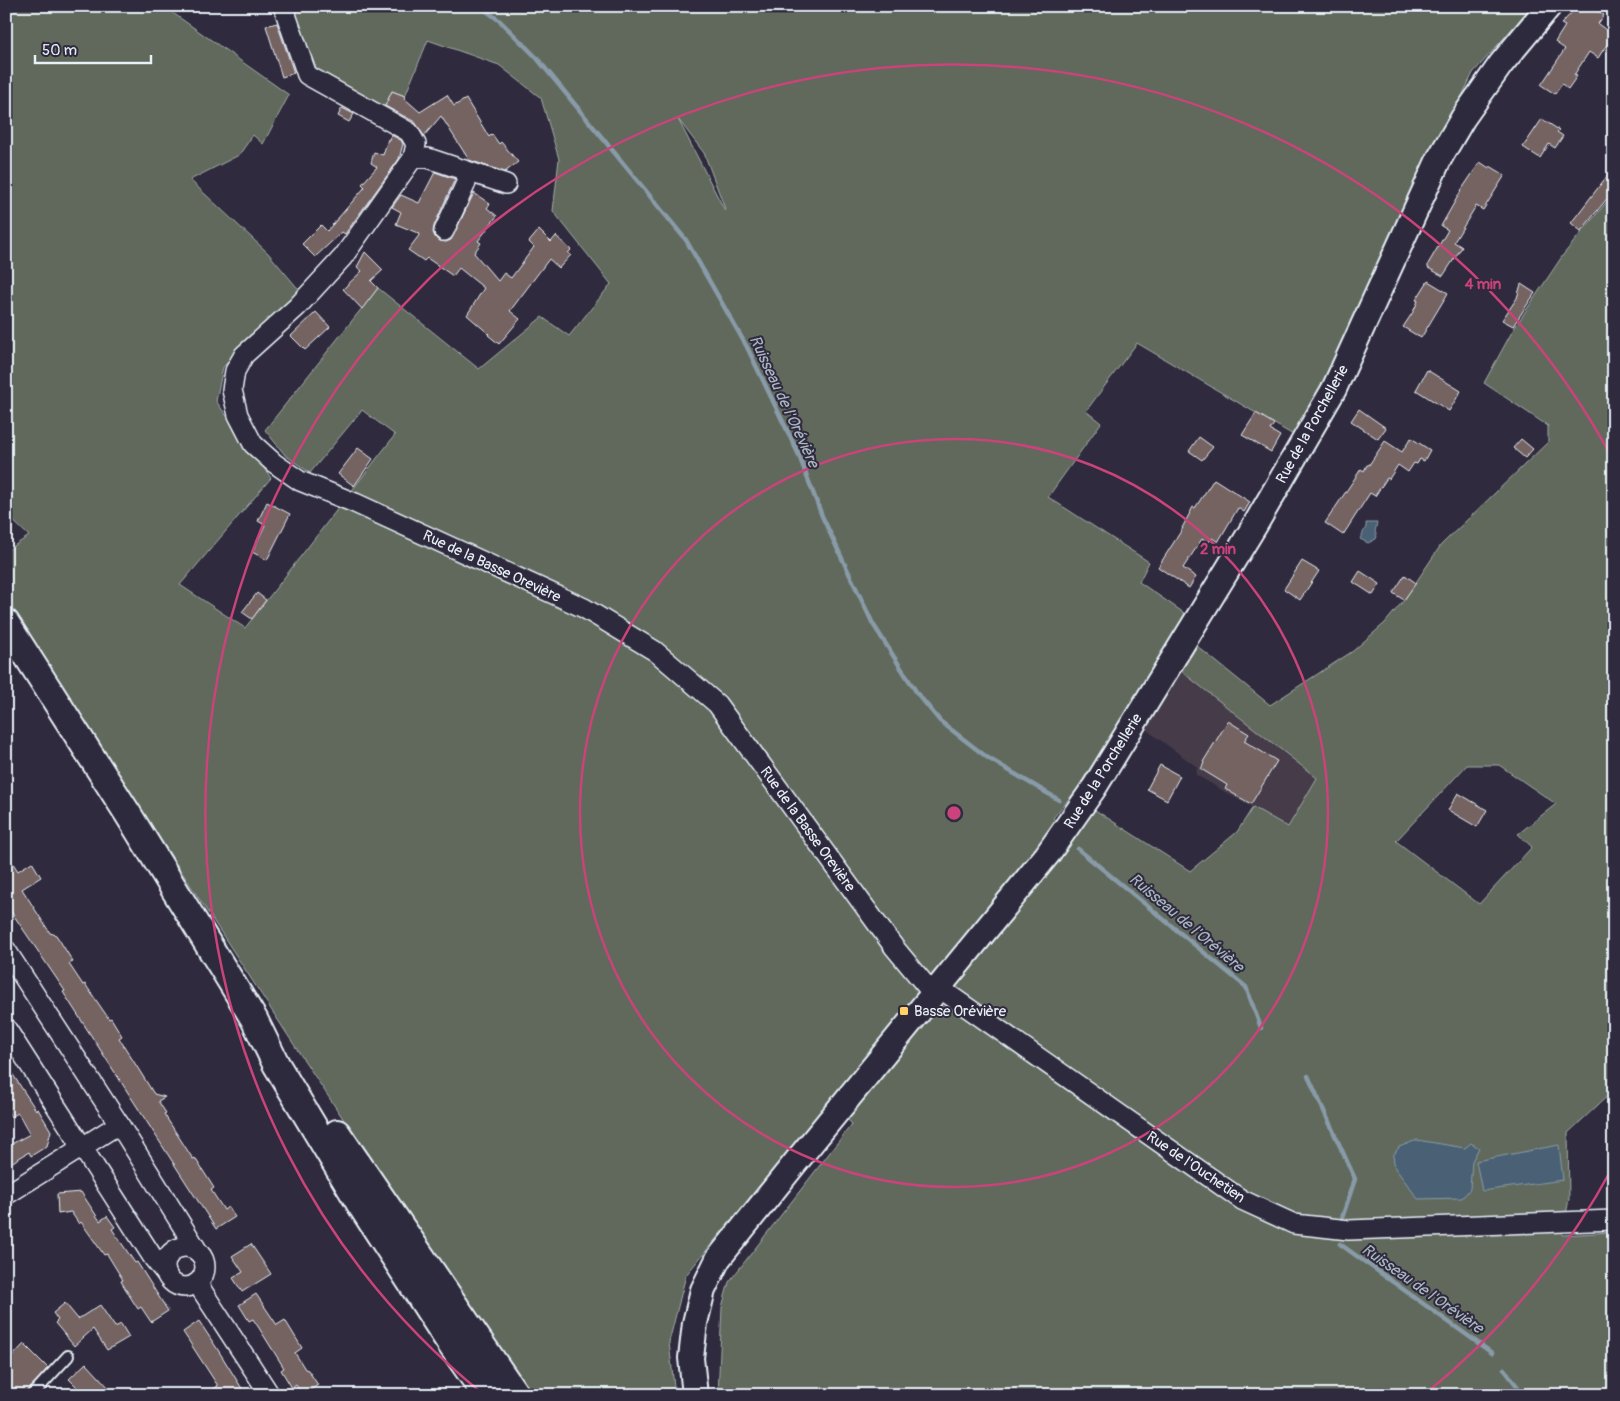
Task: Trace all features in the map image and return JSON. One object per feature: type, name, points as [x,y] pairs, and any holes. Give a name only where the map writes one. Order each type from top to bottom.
[{"type":"main road","points":[[6,623],[128,814],[254,1019],[276,1064],[360,1204],[486,1395]]},
{"type":"main road","points":[[6,651],[74,754],[128,814]]},
{"type":"main road","points":[[254,1019],[276,1044],[516,1395]]},
{"type":"street","points":[[283,6],[307,75],[409,132],[416,144],[413,158],[428,158],[506,184]]},
{"type":"street","name":"Rue de la Porchellerie","points":[[695,1395],[691,1358],[692,1340],[700,1300],[713,1268],[731,1241],[1060,838],[1094,788],[1240,550],[1325,404],[1439,159],[1463,118],[1500,64],[1549,6]]},
{"type":"street","name":"Rue de la Basse Orevière","points":[[413,158],[343,257],[297,307],[244,355],[235,371],[232,390],[238,415],[253,444],[274,463],[300,482],[355,503],[584,608],[655,651],[717,704],[894,947],[935,990]]},
{"type":"street","points":[[444,231],[466,183],[467,172]]},
{"type":"street","points":[[6,950],[119,1124],[199,1253],[205,1268],[203,1276],[197,1283],[191,1286],[180,1286],[174,1283],[154,1259],[6,1028]]},
{"type":"street","name":"Rue de l'Ouchetien","points":[[935,990],[1242,1200],[1294,1224],[1349,1230],[1614,1220]]},
{"type":"street","points":[[6,1195],[119,1124]]},
{"type":"street","points":[[167,1275],[165,1269],[166,1262],[173,1251],[186,1247],[199,1253]]},
{"type":"street","points":[[197,1283],[270,1395]]},
{"type":"lane","points":[[32,1395],[68,1356]]},
{"type":"shaded area","points":[[1181,671],[1317,778],[1287,828],[1196,775],[1197,767],[1145,729]]},
{"type":"green space","points":[[6,6],[163,6],[289,95],[263,144],[253,135],[239,155],[190,180],[268,253],[301,292],[223,367],[216,401],[271,478],[180,585],[245,628],[395,435],[362,410],[310,473],[285,455],[265,430],[378,288],[479,369],[542,317],[569,336],[611,284],[553,211],[559,159],[541,98],[499,65],[428,40],[405,96],[392,91],[385,107],[355,94],[319,72],[310,57],[292,6],[756,6],[767,13],[778,6],[1532,6],[1473,73],[1334,363],[1295,436],[1137,343],[1086,411],[1101,423],[1048,497],[1149,562],[1139,582],[1187,615],[1077,789],[1053,818],[1075,837],[1095,810],[1190,871],[1237,832],[1253,807],[1288,827],[1317,778],[1181,671],[1197,646],[1270,705],[1353,651],[1385,623],[1404,600],[1441,545],[1548,442],[1548,426],[1484,383],[1513,330],[1563,255],[1614,193],[1614,1090],[1568,1133],[1569,1199],[1562,1235],[1614,1232],[1614,1395],[718,1395],[722,1307],[729,1282],[852,1124],[829,1102],[686,1275],[669,1342],[675,1395],[531,1395],[492,1342],[302,1057],[6,602],[6,551],[29,536],[6,514]],"holes":[[[678,119],[704,153],[726,211],[725,211]],[[1467,765],[1499,765],[1556,804],[1518,834],[1532,847],[1479,904],[1396,841]]]},
{"type":"water","points":[[1366,523],[1377,523],[1376,539],[1368,543],[1360,539]]},
{"type":"water","points":[[1417,1140],[1465,1148],[1471,1143],[1479,1148],[1472,1161],[1470,1189],[1462,1198],[1418,1199],[1395,1168],[1393,1156],[1399,1147]]},
{"type":"water","points":[[1559,1145],[1563,1180],[1482,1191],[1476,1161]]},
{"type":"building","points":[[1578,6],[1591,6],[1604,15],[1598,24],[1613,35],[1598,58],[1589,52],[1574,75],[1577,76],[1568,89],[1562,84],[1555,94],[1541,85],[1565,49],[1555,42],[1565,26],[1561,24]]},
{"type":"building","points":[[277,23],[294,73],[282,77],[266,26]]},
{"type":"building","points":[[392,91],[405,96],[404,98],[420,112],[447,95],[454,106],[466,99],[489,137],[492,134],[499,144],[501,142],[518,162],[505,172],[469,160],[441,116],[424,136],[415,122],[385,106]]},
{"type":"building","points":[[342,108],[354,114],[349,122],[338,116]]},
{"type":"building","points":[[1542,119],[1559,130],[1557,132],[1563,136],[1555,148],[1549,144],[1540,158],[1523,147]]},
{"type":"building","points":[[391,135],[401,140],[403,144],[399,159],[345,234],[342,232],[315,257],[302,244],[321,225],[327,231],[365,187],[362,184],[377,167],[371,163],[374,152],[383,155]]},
{"type":"building","points":[[1480,162],[1505,175],[1483,210],[1476,206],[1454,242],[1462,247],[1443,276],[1428,268],[1428,264],[1448,230],[1441,226]]},
{"type":"building","points":[[1614,167],[1614,190],[1581,231],[1571,223]]},
{"type":"building","points":[[435,172],[455,179],[434,226],[433,232],[435,237],[440,241],[446,242],[451,240],[474,193],[490,204],[487,208],[497,216],[478,241],[481,243],[474,253],[498,281],[504,273],[511,278],[534,247],[529,242],[539,230],[551,242],[556,236],[571,250],[568,253],[571,255],[559,268],[549,259],[510,311],[520,319],[499,344],[467,315],[484,288],[459,268],[453,276],[427,258],[424,261],[408,250],[420,234],[396,224],[401,212],[392,207],[401,195],[419,203]]},
{"type":"building","points":[[365,252],[383,270],[371,281],[378,288],[362,309],[343,289],[362,271],[357,267]]},
{"type":"building","points":[[1428,281],[1448,293],[1421,338],[1403,327],[1413,312],[1418,301],[1416,300]]},
{"type":"building","points":[[1521,284],[1535,293],[1513,326],[1502,320],[1517,298]]},
{"type":"building","points":[[316,312],[330,327],[305,350],[291,336]]},
{"type":"building","points":[[1427,370],[1461,391],[1449,411],[1416,390]]},
{"type":"building","points":[[1359,409],[1386,428],[1378,439],[1351,421]]},
{"type":"building","points":[[1256,413],[1274,424],[1270,430],[1280,436],[1271,452],[1242,435]]},
{"type":"building","points":[[1199,437],[1213,447],[1202,460],[1189,451]]},
{"type":"building","points":[[1411,438],[1430,450],[1424,461],[1420,459],[1417,464],[1414,463],[1408,472],[1398,465],[1375,496],[1370,493],[1343,535],[1325,523],[1361,469],[1364,471],[1385,441],[1402,452]]},
{"type":"building","points":[[1521,439],[1533,449],[1525,458],[1513,448]]},
{"type":"building","points":[[358,448],[373,459],[354,486],[338,474]]},
{"type":"building","points":[[1214,479],[1250,502],[1244,512],[1238,508],[1218,542],[1212,538],[1208,543],[1202,539],[1183,568],[1196,577],[1189,588],[1158,567],[1183,528],[1193,507],[1195,508]]},
{"type":"building","points":[[267,502],[290,514],[267,560],[252,552],[265,525],[258,521]]},
{"type":"building","points":[[1302,561],[1319,571],[1300,600],[1284,589]]},
{"type":"building","points":[[1360,571],[1380,584],[1373,595],[1353,582]]},
{"type":"building","points":[[1405,575],[1416,583],[1404,600],[1393,593]]},
{"type":"building","points":[[257,593],[266,600],[252,619],[242,612]]},
{"type":"building","points":[[1228,721],[1249,734],[1244,741],[1277,761],[1251,804],[1225,789],[1227,785],[1201,769],[1203,762]]},
{"type":"building","points":[[1160,765],[1180,776],[1167,800],[1147,789]]},
{"type":"building","points":[[1458,793],[1487,810],[1477,827],[1448,810]]},
{"type":"building","points":[[6,853],[18,871],[32,862],[41,877],[22,889],[50,933],[56,935],[60,941],[73,962],[69,964],[83,985],[85,984],[109,1019],[111,1018],[122,1036],[119,1038],[154,1094],[165,1097],[158,1101],[166,1113],[164,1114],[214,1188],[211,1190],[224,1210],[228,1207],[235,1217],[216,1229],[63,992],[65,991],[6,904]]},
{"type":"building","points":[[6,1064],[51,1131],[47,1146],[31,1156],[29,1152],[6,1166],[6,1147],[30,1134],[18,1113],[11,1117],[6,1109]]},
{"type":"building","points":[[81,1192],[100,1221],[107,1216],[115,1227],[112,1229],[135,1263],[137,1262],[168,1311],[151,1322],[141,1307],[138,1309],[107,1254],[104,1255],[81,1222],[79,1224],[71,1212],[58,1214],[57,1194]]},
{"type":"building","points":[[251,1244],[271,1274],[242,1292],[233,1278],[243,1272],[232,1256]]},
{"type":"building","points":[[256,1294],[277,1325],[285,1320],[302,1348],[295,1353],[318,1385],[303,1395],[296,1385],[292,1388],[281,1370],[284,1368],[259,1328],[253,1319],[249,1321],[239,1305]]},
{"type":"building","points":[[65,1303],[78,1319],[100,1305],[115,1327],[121,1324],[129,1337],[107,1350],[93,1329],[74,1346],[55,1323],[58,1320],[53,1313]]},
{"type":"building","points":[[199,1321],[246,1395],[204,1395],[218,1386],[183,1332]]},
{"type":"building","points":[[24,1344],[48,1368],[24,1395],[6,1395],[6,1363]]},
{"type":"building","points":[[86,1363],[110,1389],[104,1395],[85,1395],[69,1379]]},
{"type":"waterway","name":"Ruisseau de l'Orévière","points":[[480,6],[500,21],[536,57],[686,240],[747,347],[798,453],[822,516],[873,624],[917,693],[940,721],[988,758],[1059,800]]},
{"type":"waterway","name":"Ruisseau de l'Orévière","points":[[1078,849],[1246,987],[1261,1028]]},
{"type":"waterway","name":"Ruisseau de l'Orévière","points":[[1308,1076],[1355,1179],[1342,1218]]},
{"type":"waterway","name":"Ruisseau de l'Orévière","points":[[1340,1244],[1492,1353]]},
{"type":"waterway","name":"Ruisseau de l'Orévière","points":[[1504,1369],[1524,1395]]},
{"type":"place","name":"Basse Orévière","points":[[904,1011]]}]
